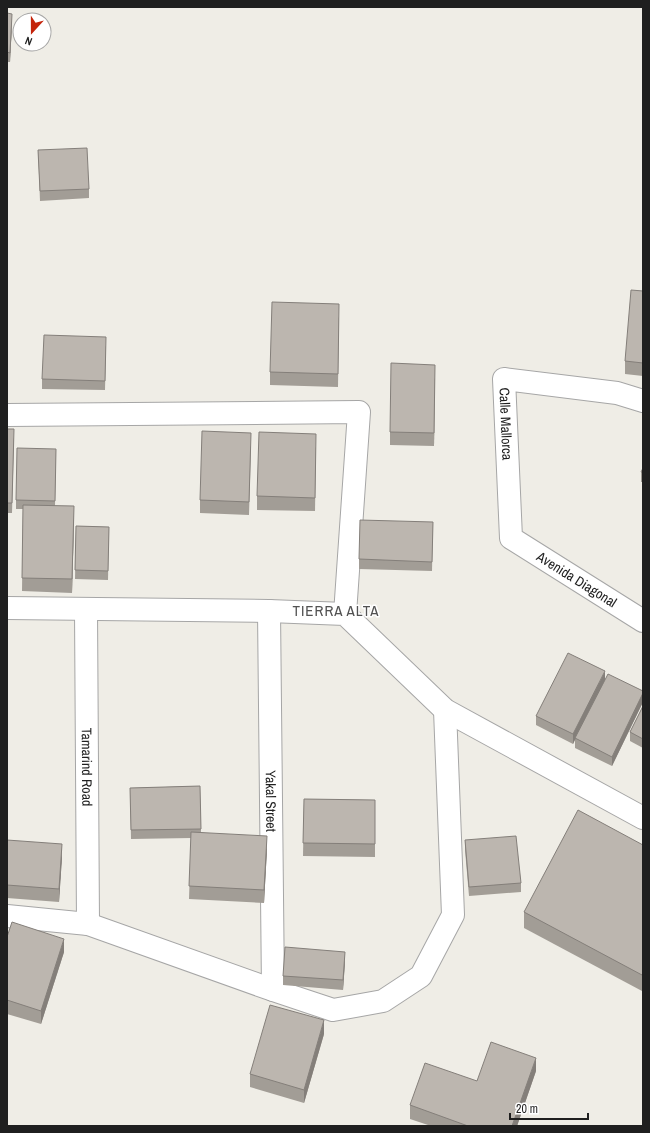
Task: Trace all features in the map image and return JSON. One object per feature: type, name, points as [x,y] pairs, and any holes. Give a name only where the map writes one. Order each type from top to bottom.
[{"type":"street","name":"Calle Mallorca","points":[[511,538],[504,379],[618,394],[643,400]]},
{"type":"street","points":[[7,415],[359,412],[345,614]]},
{"type":"street","name":"Avenida Diagonal","points":[[511,538],[643,621]]},
{"type":"street","points":[[7,608],[269,611],[345,614],[445,710],[643,818]]},
{"type":"street","name":"Tamarind Road","points":[[86,610],[88,924]]},
{"type":"street","name":"Yakal Street","points":[[269,611],[273,990]]},
{"type":"street","points":[[7,916],[88,924],[333,1010],[383,1001],[421,976],[453,915],[445,710]]},
{"type":"building","points":[[7,13],[12,14],[10,53],[7,52]]},
{"type":"building","points":[[87,148],[89,189],[40,191],[38,150]]},
{"type":"building","points":[[631,290],[643,291],[643,363],[625,361]]},
{"type":"building","points":[[272,302],[339,304],[338,374],[270,372]]},
{"type":"building","points":[[44,335],[106,337],[105,381],[42,379]]},
{"type":"building","points":[[391,363],[435,365],[434,433],[390,432]]},
{"type":"building","points":[[7,429],[14,429],[12,503],[7,503]]},
{"type":"building","points":[[202,431],[251,433],[249,502],[200,500]]},
{"type":"building","points":[[259,432],[316,434],[315,498],[257,496]]},
{"type":"building","points":[[17,448],[56,449],[55,501],[16,500]]},
{"type":"building","points":[[23,505],[74,506],[72,579],[22,578]]},
{"type":"building","points":[[360,520],[433,522],[432,562],[359,559]]},
{"type":"building","points":[[76,526],[109,527],[108,571],[75,570]]},
{"type":"building","points":[[568,653],[605,671],[573,734],[536,716]]},
{"type":"building","points":[[608,674],[643,691],[612,757],[575,738]]},
{"type":"building","points":[[643,706],[643,739],[630,732]]},
{"type":"building","points":[[200,786],[201,829],[131,830],[130,788]]},
{"type":"building","points":[[304,799],[375,800],[375,844],[303,843]]},
{"type":"building","points":[[578,810],[643,845],[642,975],[524,912]]},
{"type":"building","points":[[191,832],[267,836],[264,890],[189,886]]},
{"type":"building","points":[[516,836],[521,883],[469,887],[465,840]]},
{"type":"building","points":[[7,840],[62,844],[59,889],[7,885]]},
{"type":"building","points":[[12,922],[64,939],[41,1011],[7,1000],[7,937]]},
{"type":"building","points":[[285,947],[345,952],[343,980],[283,976]]},
{"type":"building","points":[[270,1005],[324,1020],[304,1090],[250,1074]]},
{"type":"building","points":[[491,1042],[536,1058],[512,1126],[468,1126],[410,1105],[425,1063],[477,1081]]},
{"type":"district","name":"TIERRA ALTA","points":[[336,611]]}]
